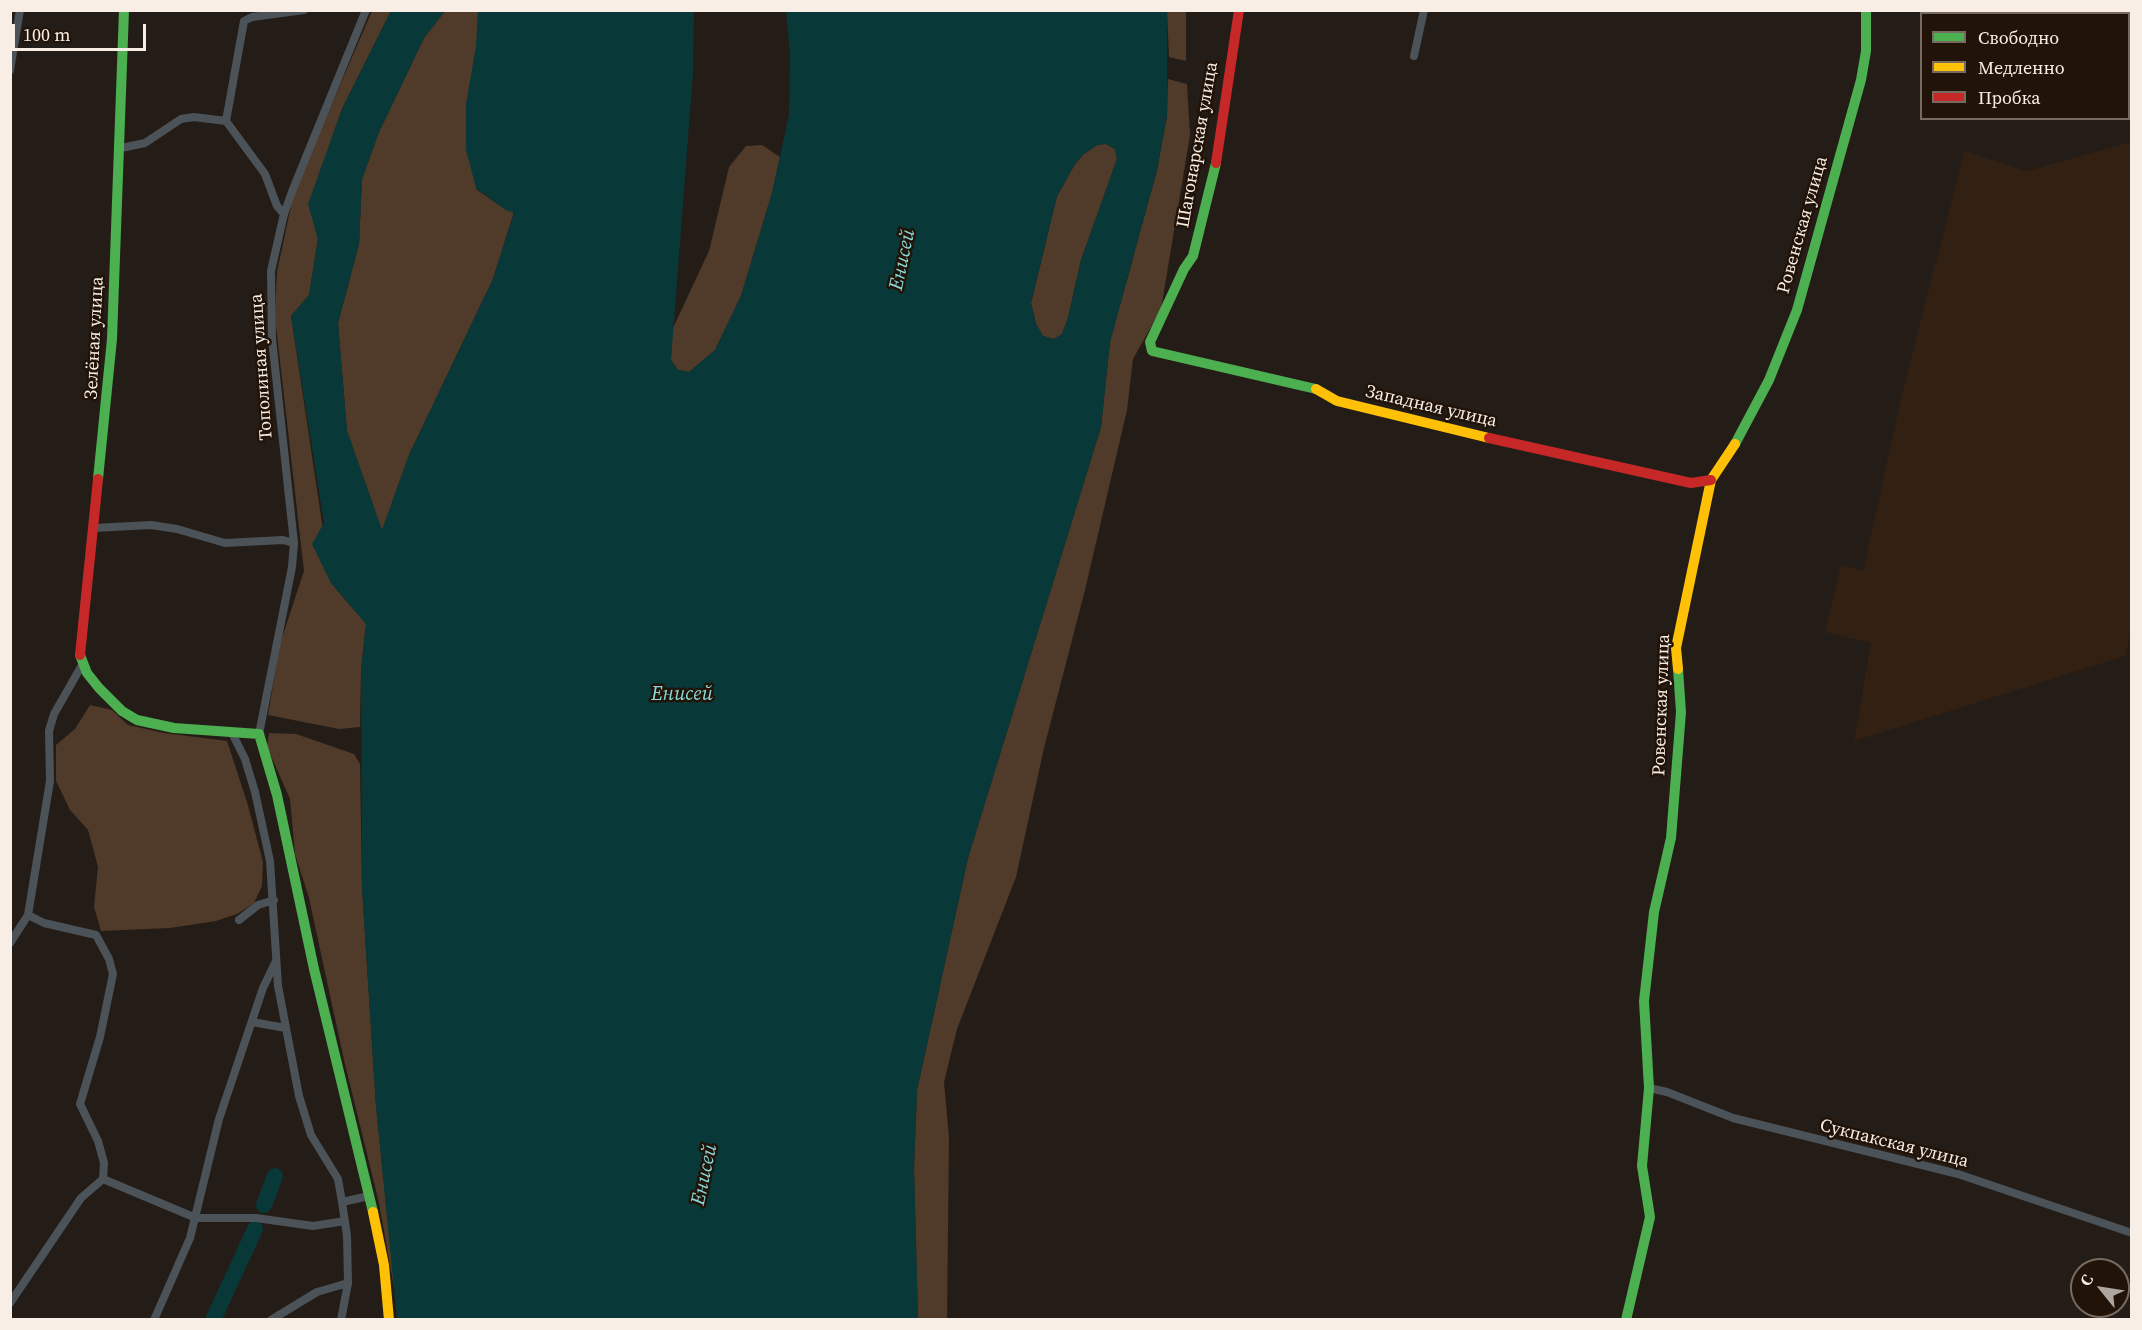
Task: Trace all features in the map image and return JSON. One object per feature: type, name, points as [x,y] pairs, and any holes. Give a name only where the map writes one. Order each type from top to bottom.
[{"type":"street","points":[[10,70],[20,10]]},
{"type":"street","name":"Зелёная улица","points":[[82,665],[80,639],[94,528],[112,339],[121,148],[124,10]]},
{"type":"street","points":[[226,121],[244,21],[252,17],[304,10]]},
{"type":"street","name":"Тополиная улица","points":[[259,734],[292,567],[294,543],[270,306],[271,271],[284,214],[366,10]]},
{"type":"street","name":"Шагонарская улица","points":[[1150,347],[1184,269],[1193,256],[1215,167],[1239,10]]},
{"type":"street","points":[[1414,56],[1424,10]]},
{"type":"street","name":"Ровенская улица","points":[[1626,1320],[1650,1217],[1642,1166],[1649,1088],[1644,1001],[1654,912],[1671,838],[1682,712],[1676,648],[1711,480],[1726,461],[1769,380],[1797,310],[1861,80],[1866,51],[1866,10]]},
{"type":"street","points":[[121,148],[145,143],[181,118],[194,117],[226,121],[265,174],[277,206],[284,214]]},
{"type":"street","name":"Западная улица","points":[[1150,347],[1155,353],[1302,385],[1319,390],[1337,401],[1424,423],[1691,483],[1711,480]]},
{"type":"street","points":[[94,528],[151,525],[177,529],[225,543],[283,540],[294,543]]},
{"type":"street","points":[[10,944],[28,915],[50,781],[49,732],[54,714],[82,665],[92,680],[115,704],[137,720],[174,728],[259,734],[276,795],[316,979],[369,1196],[384,1265],[389,1320]]},
{"type":"street","points":[[232,733],[245,759],[255,792],[270,861],[281,1012],[299,1096],[308,1125],[338,1179],[345,1221],[348,1283],[341,1320]]},
{"type":"street","points":[[239,920],[258,905],[273,900]]},
{"type":"street","points":[[10,1303],[81,1198],[103,1179],[104,1163],[98,1141],[80,1104],[100,1037],[112,974],[109,959],[96,935],[44,923],[28,915]]},
{"type":"street","points":[[154,1320],[196,1218],[216,1128],[263,988],[276,962]]},
{"type":"street","points":[[252,1022],[286,1028]]},
{"type":"street","name":"Сукпакская улица","points":[[1649,1088],[1667,1092],[1733,1118],[1958,1174],[2132,1233]]},
{"type":"street","points":[[103,1179],[196,1218],[247,1218],[313,1226],[345,1221]]},
{"type":"street","points":[[342,1202],[369,1196]]},
{"type":"street","points":[[271,1320],[317,1292],[348,1283]]},
{"type":"shaded area","points":[[372,11],[391,11],[342,109],[309,204],[318,239],[309,295],[291,316],[331,583],[366,624],[361,670],[360,727],[339,729],[268,715],[280,644],[304,571],[275,317],[277,272],[294,192]]},
{"type":"shaded area","points":[[445,11],[478,11],[476,189],[506,210],[514,212],[493,279],[409,455],[382,531],[347,431],[338,323],[359,244],[362,179],[379,132],[424,38]]},
{"type":"shaded area","points":[[1167,11],[1186,11],[1186,61],[1169,57]]},
{"type":"shaded area","points":[[1168,79],[1187,84],[1190,135],[1161,309],[1133,359],[1127,410],[1085,590],[1044,748],[1016,877],[957,1029],[944,1082],[949,1138],[947,1319],[918,1320],[914,1168],[917,1090],[968,858],[1101,427],[1110,342],[1157,170],[1167,116]]},
{"type":"shaded area","points":[[2131,142],[2132,628],[2125,656],[1854,741],[1871,643],[1825,632],[1841,565],[1863,571],[1900,403],[1964,151],[2027,171]]},
{"type":"shaded area","points":[[1106,144],[1115,149],[1117,159],[1081,260],[1068,318],[1062,334],[1054,339],[1043,336],[1036,324],[1031,303],[1057,196],[1075,164],[1084,154],[1097,145]]},
{"type":"shaded area","points":[[762,145],[780,157],[772,193],[741,296],[715,350],[689,372],[678,370],[671,360],[672,330],[709,251],[729,167],[746,146]]},
{"type":"shaded area","points":[[90,705],[112,710],[128,725],[164,733],[227,741],[263,862],[262,886],[254,903],[237,914],[216,921],[170,928],[101,931],[94,907],[98,867],[88,830],[70,810],[56,781],[56,745],[75,729]]},
{"type":"shaded area","points":[[269,733],[296,734],[354,754],[360,764],[362,888],[376,1106],[396,1299],[379,1203],[344,1060],[309,898],[295,854],[290,799],[267,747]]},
{"type":"water","name":"Енисей","points":[[391,11],[445,11],[424,38],[379,132],[362,179],[359,244],[338,323],[347,431],[382,530],[409,455],[493,279],[514,213],[506,210],[476,188],[466,150],[466,104],[476,46],[478,11],[694,11],[693,73],[671,360],[678,370],[689,372],[715,350],[741,296],[772,193],[789,115],[790,55],[786,11],[1167,11],[1167,116],[1157,170],[1110,342],[1101,427],[968,858],[917,1090],[914,1168],[918,1319],[397,1319],[376,1106],[362,888],[361,670],[366,624],[331,583],[312,544],[324,523],[291,316],[309,295],[318,239],[308,204],[342,109]],"holes":[[[1106,144],[1115,149],[1117,159],[1081,260],[1068,318],[1062,334],[1054,339],[1043,336],[1036,324],[1031,303],[1057,196],[1075,164],[1084,154],[1097,145]]]},
{"type":"waterway","points":[[264,1205],[275,1176]]},
{"type":"waterway","points":[[213,1320],[255,1229]]},
{"type":"traffic: fast","points":[[98,479],[112,339],[124,10]]},
{"type":"traffic: fast","points":[[1735,444],[1769,380],[1797,310],[1861,80],[1866,51],[1866,10]]},
{"type":"traffic: fast","points":[[1216,163],[1193,256],[1184,269],[1150,342],[1152,351],[1316,389]]},
{"type":"traffic: fast","points":[[80,655],[87,673],[99,688],[122,711],[137,720],[174,728],[259,734],[277,795],[314,969],[373,1212]]},
{"type":"traffic: fast","points":[[1626,1320],[1650,1217],[1642,1166],[1649,1088],[1644,1001],[1654,912],[1671,838],[1681,712],[1678,669]]},
{"type":"traffic: slow","points":[[1316,389],[1337,401],[1489,438]]},
{"type":"traffic: slow","points":[[1678,669],[1676,648],[1711,480],[1735,444]]},
{"type":"traffic: slow","points":[[373,1212],[384,1265],[389,1320]]},
{"type":"traffic: jam","points":[[1216,163],[1239,10]]},
{"type":"traffic: jam","points":[[1489,438],[1691,483],[1711,480]]},
{"type":"traffic: jam","points":[[80,655],[98,479]]}]
